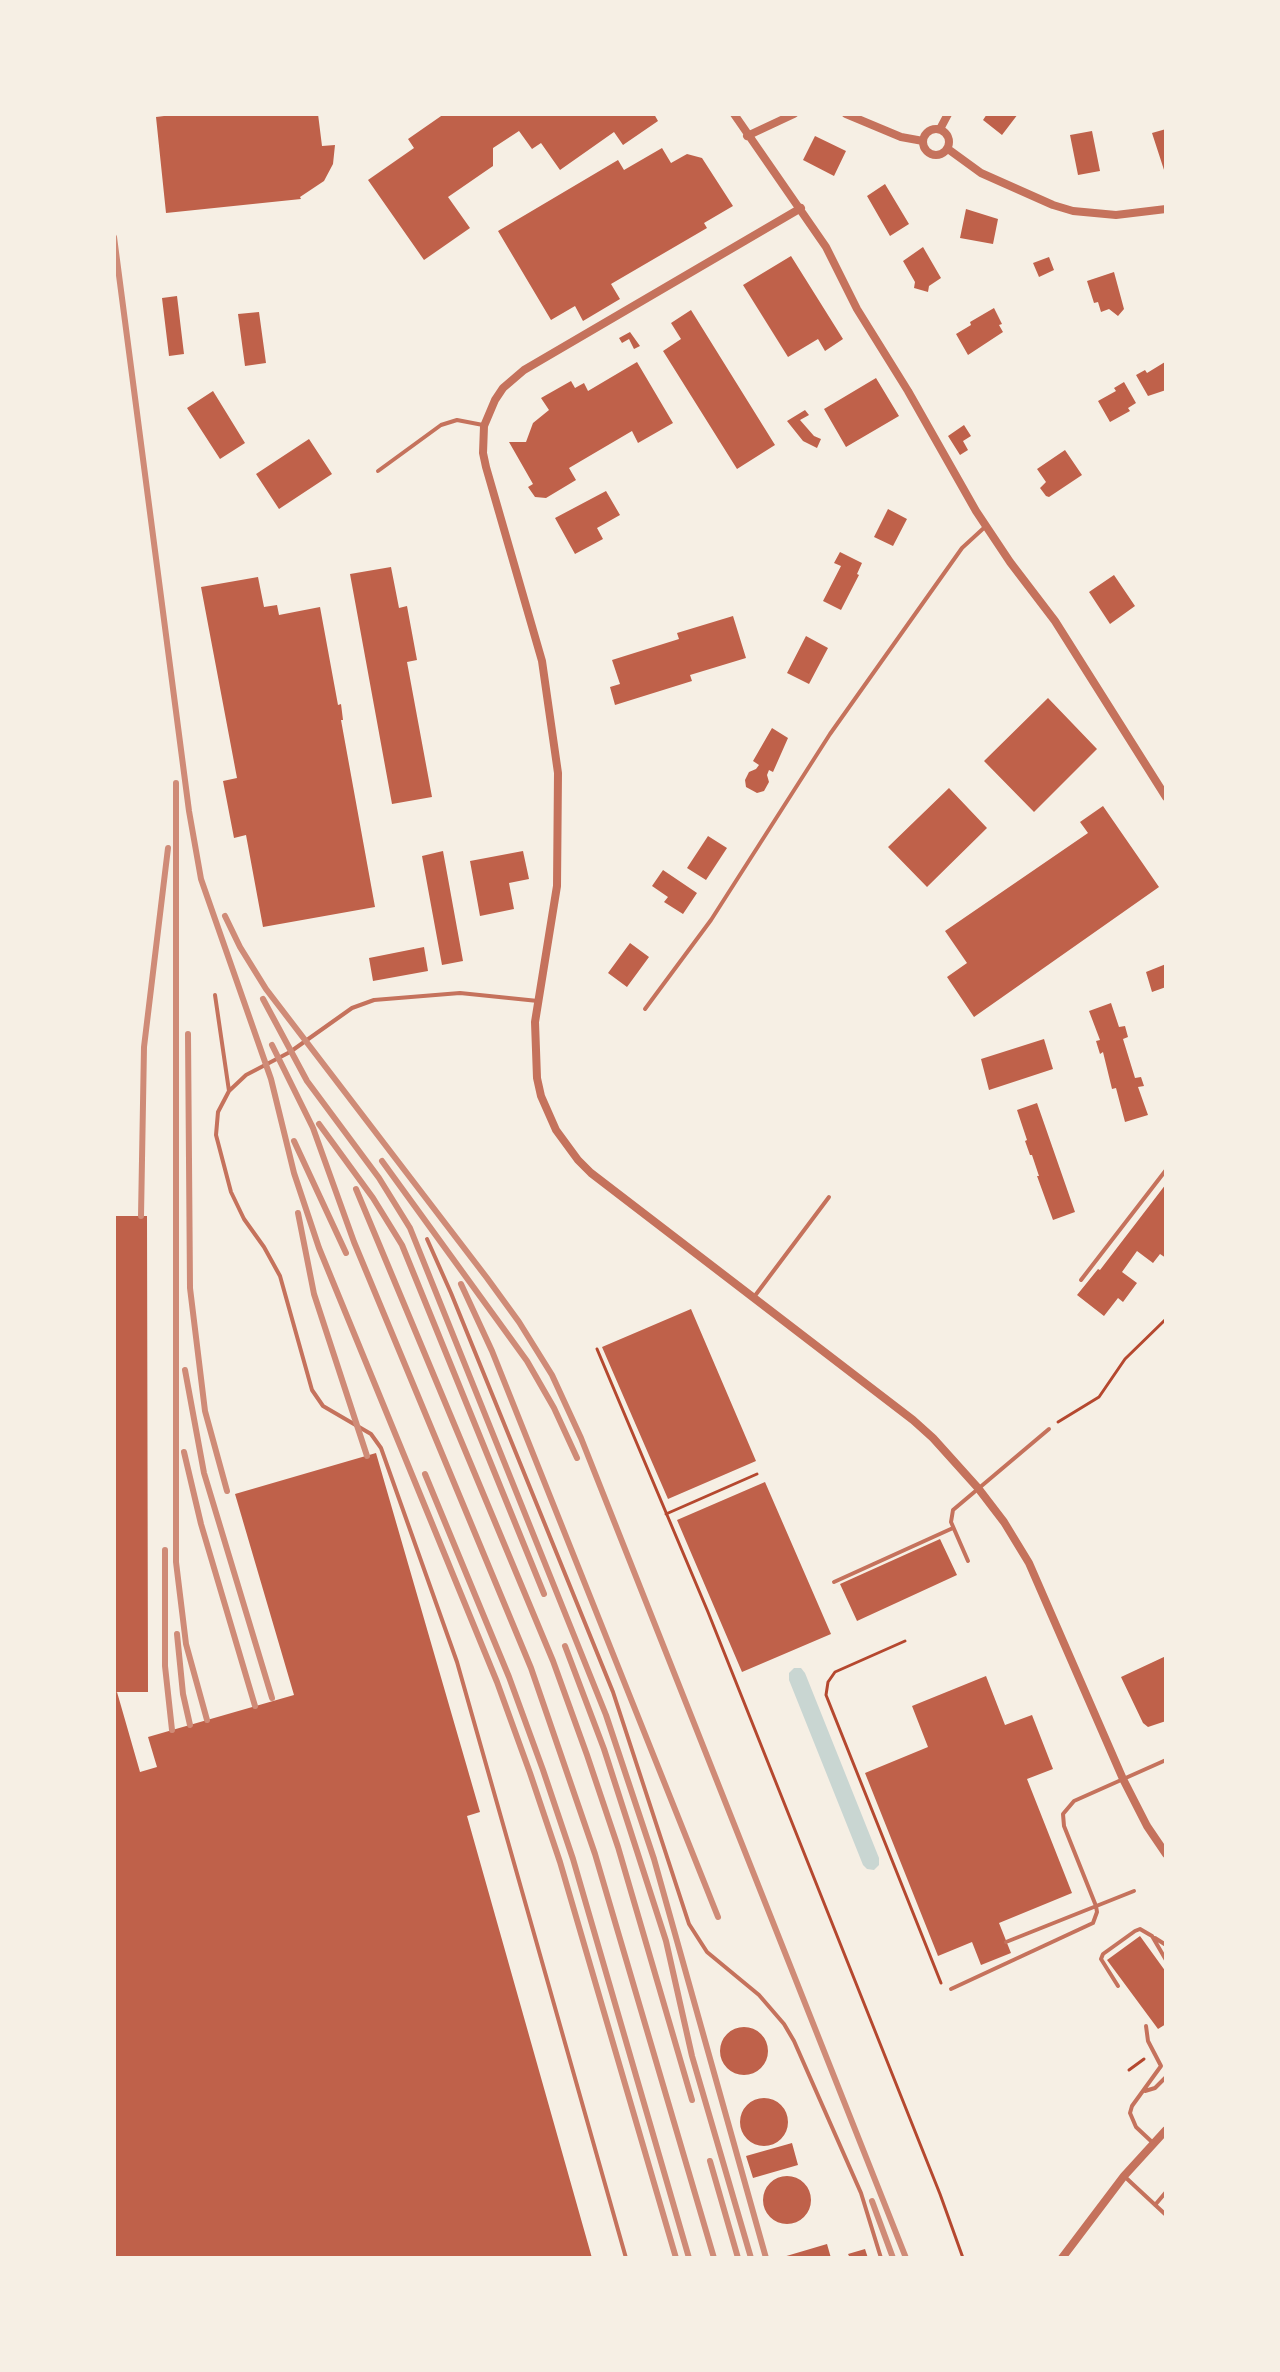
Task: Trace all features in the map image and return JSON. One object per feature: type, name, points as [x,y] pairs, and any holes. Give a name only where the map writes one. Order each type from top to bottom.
[{"type":"street","points":[[734,114],[826,247],[857,309],[986,526],[1055,621],[1166,797]]},
{"type":"street","points":[[747,136],[794,114]]},
{"type":"street","points":[[846,114],[901,137],[923,141]]},
{"type":"street","points":[[940,129],[948,114]]},
{"type":"street","points":[[923,141],[929,131],[940,129]]},
{"type":"street","points":[[940,129],[948,137],[948,149]]},
{"type":"street","points":[[923,141],[927,152],[932,154],[938,155],[948,149]]},
{"type":"street","points":[[948,149],[981,173],[1073,211],[1116,215],[1166,209]]},
{"type":"street","points":[[801,208],[524,370],[503,388],[484,426],[486,467],[542,661],[557,760],[560,811],[557,886],[538,1001],[534,1041],[537,1078],[548,1113],[566,1146],[591,1173],[913,1420],[978,1488],[1029,1563],[1123,1779],[1147,1826],[1166,1854]]},
{"type":"street","points":[[1062,2258],[1124,2176],[1166,2130]]},
{"type":"lane","points":[[378,471],[441,425],[457,420],[484,426]]},
{"type":"lane","points":[[645,1009],[720,906],[830,734],[962,548],[986,526]]},
{"type":"lane","points":[[538,1001],[460,993],[385,998],[363,1003],[290,1052],[246,1075],[229,1091],[218,1112],[216,1135],[236,1206],[280,1276],[303,1364],[318,1400],[371,1434],[381,1448],[442,1616],[626,2258]]},
{"type":"lane","points":[[215,995],[229,1091]]},
{"type":"lane","points":[[1081,1280],[1166,1170]]},
{"type":"lane","points":[[754,1297],[829,1197]]},
{"type":"lane","points":[[427,1239],[608,1681],[689,1924],[707,1952],[759,1995],[794,2041],[861,2193],[881,2258]]},
{"type":"lane","points":[[968,1561],[951,1522],[953,1510],[1049,1429]]},
{"type":"lane","points":[[834,1582],[953,1528]]},
{"type":"lane","points":[[951,1989],[1088,1927],[1096,1918],[1096,1906],[1064,1826],[1063,1814],[1074,1801],[1166,1758]]},
{"type":"lane","points":[[1006,1942],[1134,1891]]},
{"type":"lane","points":[[1118,1986],[1102,1964],[1102,1956],[1140,1929],[1166,1945]]},
{"type":"lane","points":[[1152,1936],[1166,1960]]},
{"type":"lane","points":[[1146,2026],[1148,2041],[1161,2066],[1130,2113],[1136,2127],[1153,2143]]},
{"type":"lane","points":[[1145,2091],[1155,2088],[1166,2077]]},
{"type":"lane","points":[[1124,2176],[1166,2215]]},
{"type":"lane","points":[[1155,2205],[1166,2192]]},
{"type":"path","points":[[1049,1429],[1061,1418],[1099,1397],[1125,1359],[1166,1319]]},
{"type":"path","points":[[597,1349],[714,1627],[963,2258]]},
{"type":"path","points":[[666,1514],[757,1474]]},
{"type":"path","points":[[905,1641],[835,1672],[828,1682],[826,1695],[944,1991],[951,1989]]},
{"type":"path","points":[[1129,2070],[1136,2065]]},
{"type":"shaded area","points":[[794,1668],[801,1668],[805,1673],[879,1858],[879,1865],[874,1870],[863,1865],[789,1680],[789,1673]]},
{"type":"building","points":[[180,114],[318,114],[322,146],[335,145],[333,164],[324,181],[301,199],[166,213],[156,117]]},
{"type":"building","points":[[444,114],[654,114],[658,121],[623,145],[614,132],[560,170],[541,143],[532,149],[519,131],[493,148],[493,166],[448,197],[470,228],[424,260],[368,180],[414,148],[408,139]]},
{"type":"building","points":[[987,114],[1018,114],[1002,135],[983,120]]},
{"type":"building","points":[[1166,129],[1166,173],[1165,173],[1152,133]]},
{"type":"building","points":[[1092,131],[1100,171],[1078,175],[1070,135]]},
{"type":"building","points":[[815,136],[846,151],[834,176],[803,160]]},
{"type":"building","points":[[662,148],[671,163],[687,154],[702,158],[733,206],[704,223],[707,228],[611,284],[620,299],[583,321],[575,306],[551,320],[498,231],[618,160],[624,170]]},
{"type":"building","points":[[885,184],[909,224],[890,236],[867,196]]},
{"type":"building","points":[[966,209],[998,219],[993,244],[960,238]]},
{"type":"building","points":[[923,247],[941,278],[929,286],[928,292],[914,288],[915,282],[903,261]]},
{"type":"building","points":[[791,256],[843,339],[825,351],[818,339],[788,357],[743,285]]},
{"type":"building","points":[[1049,257],[1054,270],[1039,277],[1033,263]]},
{"type":"building","points":[[1114,272],[1124,309],[1118,316],[1109,309],[1101,312],[1098,302],[1094,303],[1087,281]]},
{"type":"building","points":[[177,296],[184,354],[169,356],[162,298]]},
{"type":"building","points":[[994,308],[1003,332],[968,355],[956,334]]},
{"type":"building","points":[[691,310],[775,445],[737,469],[663,351],[681,339],[671,323]]},
{"type":"building","points":[[259,312],[266,363],[245,366],[238,314]]},
{"type":"building","points":[[630,332],[640,346],[634,349],[629,339],[622,343],[619,338]]},
{"type":"building","points":[[637,362],[673,423],[638,443],[632,431],[569,468],[576,480],[546,498],[535,497],[528,487],[533,484],[509,442],[526,442],[533,423],[549,410],[541,398],[571,381],[575,388],[584,383],[588,391]]},
{"type":"building","points":[[1165,362],[1166,390],[1148,396],[1136,375],[1145,370],[1147,373]]},
{"type":"building","points":[[876,378],[899,416],[846,447],[824,409]]},
{"type":"building","points":[[1124,382],[1136,403],[1128,408],[1130,411],[1110,422],[1098,401],[1116,391],[1114,388]]},
{"type":"building","points":[[213,391],[245,443],[220,459],[187,408]]},
{"type":"building","points":[[805,410],[809,415],[800,420],[814,436],[821,439],[817,448],[803,441],[787,421]]},
{"type":"building","points":[[964,425],[971,436],[963,441],[968,450],[960,455],[948,436]]},
{"type":"building","points":[[309,439],[332,474],[279,509],[256,474]]},
{"type":"building","points":[[1065,450],[1082,475],[1046,496],[1040,488],[1046,482],[1037,469]]},
{"type":"building","points":[[606,491],[620,515],[597,528],[603,539],[575,554],[555,518]]},
{"type":"building","points":[[888,509],[907,519],[893,546],[874,537]]},
{"type":"building","points":[[840,552],[862,563],[841,610],[823,601],[841,566],[834,563]]},
{"type":"building","points":[[391,567],[399,608],[407,606],[417,660],[407,662],[432,797],[392,804],[350,574]]},
{"type":"building","points":[[1114,575],[1135,606],[1110,624],[1089,592]]},
{"type":"building","points":[[258,577],[264,607],[277,605],[279,615],[320,607],[338,705],[341,704],[341,720],[375,907],[263,927],[246,835],[234,838],[223,781],[237,778],[201,587]]},
{"type":"building","points":[[733,616],[746,658],[690,675],[692,681],[615,705],[610,687],[620,684],[612,660],[679,639],[677,633]]},
{"type":"building","points":[[806,636],[828,648],[809,684],[787,673]]},
{"type":"building","points":[[1048,698],[1097,749],[1034,812],[984,761]]},
{"type":"building","points":[[772,728],[788,738],[773,772],[769,770],[769,782],[764,791],[757,793],[746,787],[745,780],[749,772],[759,765],[753,761]]},
{"type":"building","points":[[949,788],[987,828],[927,887],[888,847]]},
{"type":"building","points":[[1103,806],[1159,887],[974,1017],[947,977],[967,963],[945,931],[1088,833],[1080,822]]},
{"type":"building","points":[[708,836],[727,848],[706,880],[687,868]]},
{"type":"building","points":[[443,851],[463,961],[442,965],[422,856]]},
{"type":"building","points":[[523,851],[529,879],[509,883],[514,909],[480,916],[470,861]]},
{"type":"building","points":[[663,870],[697,893],[683,914],[664,902],[668,897],[652,886]]},
{"type":"building","points":[[630,943],[649,957],[627,987],[608,973]]},
{"type":"building","points":[[424,947],[428,971],[373,981],[369,958]]},
{"type":"building","points":[[1166,964],[1166,987],[1152,992],[1146,972]]},
{"type":"building","points":[[1111,1003],[1119,1027],[1125,1026],[1128,1037],[1123,1039],[1135,1078],[1141,1077],[1144,1086],[1138,1087],[1148,1115],[1125,1122],[1116,1088],[1112,1089],[1103,1052],[1100,1054],[1096,1041],[1100,1040],[1089,1011]]},
{"type":"building","points":[[1044,1039],[1053,1069],[989,1090],[981,1059]]},
{"type":"building","points":[[1037,1103],[1075,1212],[1053,1220],[1017,1110]]},
{"type":"building","points":[[1166,1184],[1166,1258],[1160,1254],[1153,1263],[1137,1251],[1122,1272],[1137,1283],[1123,1302],[1118,1298],[1104,1316],[1077,1295]]},
{"type":"building","points":[[114,1216],[147,1216],[148,1692],[114,1692]]},
{"type":"building","points":[[691,1309],[756,1461],[668,1499],[602,1347]]},
{"type":"building","points":[[376,1453],[480,1812],[467,1816],[592,2258],[114,2258],[114,1693],[117,1692],[140,1772],[157,1767],[148,1737],[294,1695],[235,1494]]},
{"type":"building","points":[[765,1482],[831,1634],[742,1672],[677,1520]]},
{"type":"building","points":[[940,1539],[957,1575],[857,1621],[840,1584]]},
{"type":"building","points":[[1166,1656],[1166,1721],[1148,1727],[1143,1723],[1121,1677]]},
{"type":"building","points":[[986,1676],[1005,1725],[1032,1715],[1053,1769],[1027,1779],[1072,1893],[999,1923],[1011,1953],[981,1965],[972,1942],[938,1956],[865,1773],[928,1747],[912,1706]]},
{"type":"building","points":[[1140,1936],[1166,1972],[1166,2024],[1158,2029],[1107,1960]]},
{"type":"building","points":[[744,2027],[761,2034],[768,2051],[761,2068],[744,2075],[727,2068],[720,2051],[727,2034]]},
{"type":"building","points":[[764,2098],[781,2105],[788,2122],[781,2139],[764,2146],[747,2139],[740,2122],[747,2105]]},
{"type":"building","points":[[792,2143],[798,2165],[753,2178],[746,2156]]},
{"type":"building","points":[[787,2176],[796,2177],[804,2183],[810,2191],[810,2209],[804,2217],[796,2223],[787,2224],[778,2223],[770,2217],[764,2209],[763,2200],[764,2191],[770,2183],[778,2177]]},
{"type":"building","points":[[827,2244],[831,2258],[783,2258],[783,2257]]},
{"type":"building","points":[[865,2249],[868,2258],[850,2258],[848,2254]]},
{"type":"railway","points":[[114,237],[189,811],[201,879],[271,1079],[294,1173],[319,1248],[497,1682],[530,1773],[560,1862],[676,2258]]},
{"type":"railway","points":[[176,783],[176,1562],[186,1644],[207,1720]]},
{"type":"railway","points":[[141,1216],[144,1047],[168,848]]},
{"type":"railway","points":[[225,916],[266,989],[487,1278],[552,1375],[581,1438],[906,2258]]},
{"type":"railway","points":[[263,999],[307,1081],[379,1178],[410,1228],[606,1715],[654,1859],[766,2258]]},
{"type":"railway","points":[[188,1034],[190,1288],[205,1411],[227,1491]]},
{"type":"railway","points":[[272,1045],[313,1128],[354,1242],[531,1668],[595,1854],[714,2258]]},
{"type":"railway","points":[[319,1124],[373,1198],[402,1245],[544,1594]]},
{"type":"railway","points":[[294,1141],[346,1253]]},
{"type":"railway","points":[[382,1161],[527,1361],[554,1408],[577,1458]]},
{"type":"railway","points":[[356,1189],[553,1661],[618,1847],[692,2100]]},
{"type":"railway","points":[[298,1213],[314,1294],[367,1456]]},
{"type":"railway","points":[[461,1284],[492,1351],[718,1917]]},
{"type":"railway","points":[[185,1370],[204,1473],[272,1698]]},
{"type":"railway","points":[[184,1452],[201,1524],[255,1706]]},
{"type":"railway","points":[[425,1474],[509,1677],[573,1859],[689,2258]]},
{"type":"railway","points":[[165,1550],[165,1666],[172,1730]]},
{"type":"railway","points":[[177,1634],[183,1694],[190,1725]]},
{"type":"railway","points":[[565,1646],[604,1749],[666,1941],[692,2056],[751,2258]]},
{"type":"railway","points":[[710,2161],[738,2258]]},
{"type":"railway","points":[[872,2201],[893,2258]]}]
